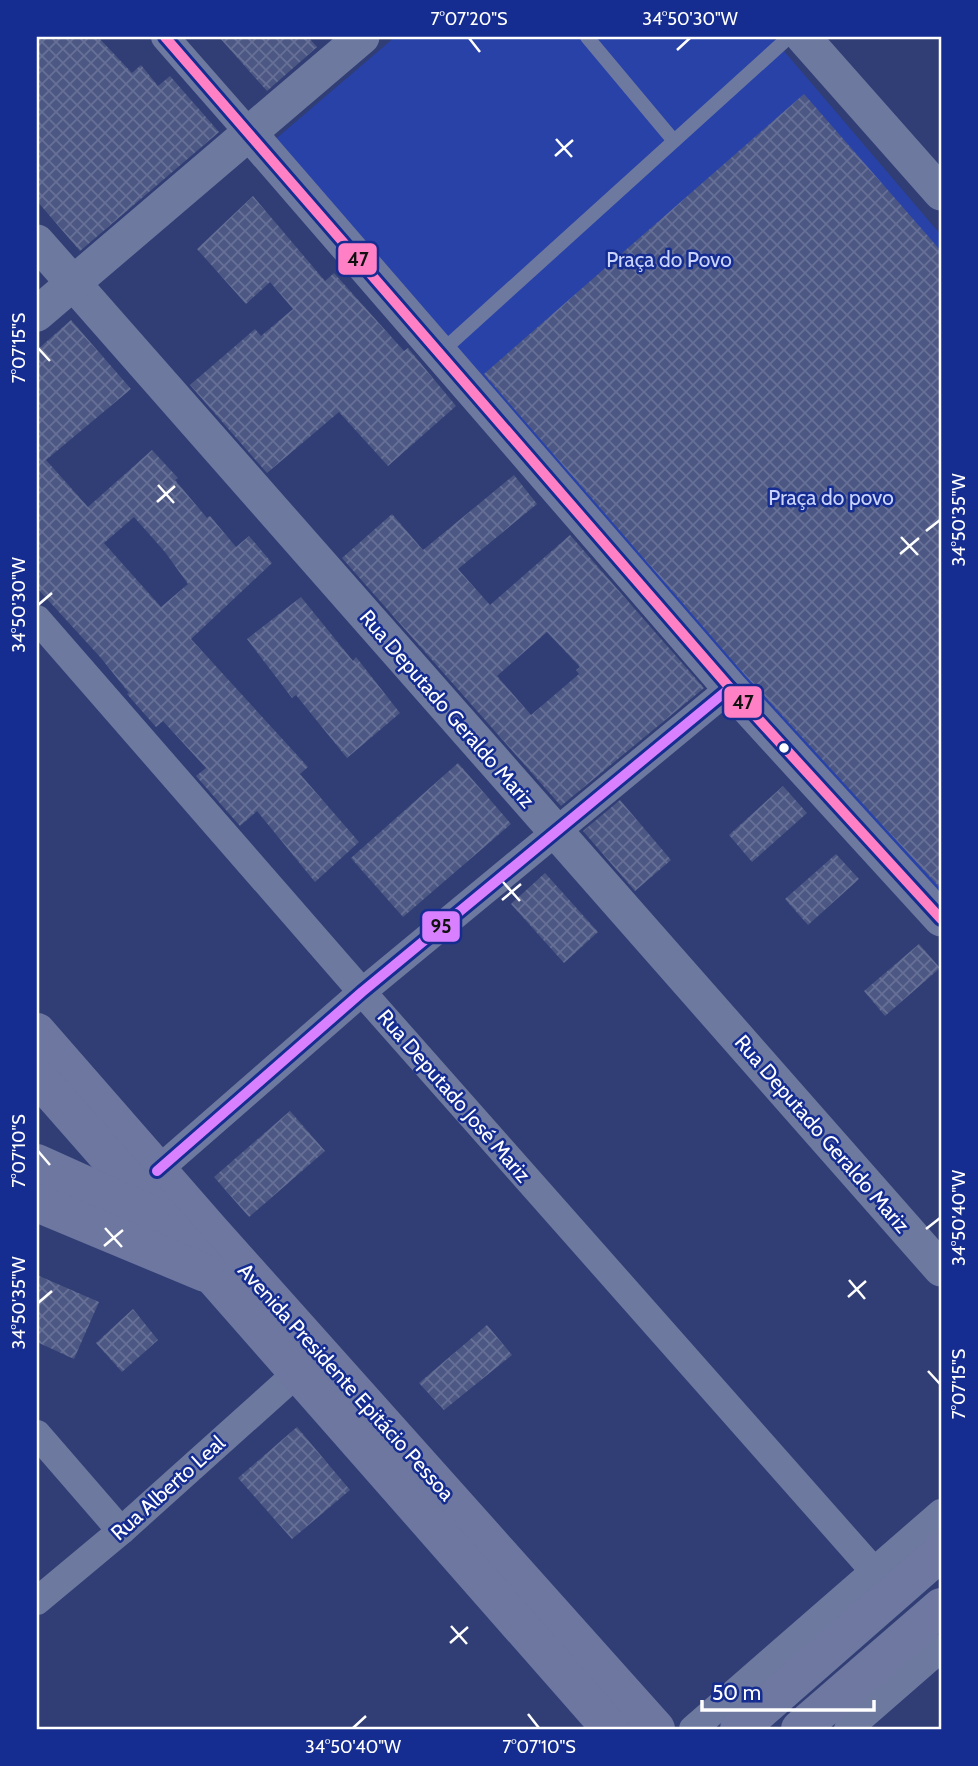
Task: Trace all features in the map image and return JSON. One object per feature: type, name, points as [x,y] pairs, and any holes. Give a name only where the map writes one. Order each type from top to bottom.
[{"type":"highway","points":[[739,1729],[941,1552]]},
{"type":"highway","points":[[800,1729],[941,1607]]},
{"type":"main road","name":"Avenida Presidente Epitácio Pessoa","points":[[37,1032],[157,1171],[656,1729]]},
{"type":"main road","name":"Avenida Presidente Epitácio Pessoa","points":[[37,1076],[611,1729]]},
{"type":"main road","points":[[37,1163],[162,1220],[210,1230]]},
{"type":"main road","points":[[37,1203],[214,1277]]},
{"type":"street","points":[[165,37],[730,688],[941,919]]},
{"type":"street","points":[[37,314],[362,37]]},
{"type":"street","points":[[803,37],[941,193]]},
{"type":"street","name":"Rua Deputado Geraldo Mariz","points":[[37,242],[941,1269]]},
{"type":"street","name":"Rua Deputado José Mariz","points":[[37,619],[362,992],[874,1571]]},
{"type":"street","points":[[157,1171],[362,992],[730,688]]},
{"type":"street","name":"Rua Alberto Leal","points":[[37,1601],[121,1531],[297,1373]]},
{"type":"street","points":[[37,1434],[121,1531]]},
{"type":"street","points":[[693,1729],[941,1513]]},
{"type":"street","points":[[848,1729],[941,1648]]},
{"type":"lane","points":[[587,37],[674,141]]},
{"type":"lane","points":[[441,352],[789,37]]},
{"type":"green space","name":"Praça do Povo","points":[[395,37],[772,37],[941,235],[941,908],[271,143]]},
{"type":"building","points":[[37,37],[98,37],[132,73],[141,65],[158,86],[170,76],[219,132],[80,251],[37,201]]},
{"type":"building","points":[[219,37],[308,37],[317,47],[267,91]]},
{"type":"building","name":"Praça do Povo","points":[[804,94],[941,251],[941,889],[745,675],[484,374]]},
{"type":"building","points":[[253,196],[325,281],[334,273],[404,351],[408,348],[456,406],[388,466],[339,412],[267,473],[190,385],[255,329],[261,336],[293,309],[270,282],[246,304],[197,249]]},
{"type":"building","points":[[71,320],[131,389],[46,460],[88,507],[152,450],[178,478],[175,480],[207,518],[210,516],[236,547],[249,536],[272,563],[191,639],[308,767],[300,774],[359,842],[315,882],[257,811],[240,826],[196,776],[206,768],[163,721],[156,727],[127,694],[129,693],[101,658],[37,588],[37,350]],"holes":[[[134,517],[165,552],[188,584],[161,607],[104,543]]]},
{"type":"building","points":[[514,475],[537,504],[458,569],[490,605],[570,535],[704,688],[561,806],[342,558],[392,514],[423,550]],"holes":[[[547,632],[580,667],[576,670],[579,674],[531,715],[497,676]]]},
{"type":"building","points":[[301,597],[353,661],[356,657],[400,713],[347,758],[296,695],[292,698],[247,639]]},
{"type":"building","points":[[458,763],[511,824],[403,917],[351,858]]},
{"type":"building","points":[[783,786],[807,813],[752,862],[729,835]]},
{"type":"building","points":[[620,800],[671,860],[635,891],[583,831]]},
{"type":"building","points":[[836,854],[859,879],[808,925],[785,899]]},
{"type":"building","points":[[545,873],[598,932],[564,963],[511,904]]},
{"type":"building","points":[[919,944],[940,968],[885,1016],[864,991]]},
{"type":"building","points":[[290,1111],[325,1151],[249,1217],[214,1177]]},
{"type":"building","points":[[37,1275],[99,1302],[74,1359],[37,1342]]},
{"type":"building","points":[[133,1309],[158,1340],[122,1372],[96,1343]]},
{"type":"building","points":[[487,1325],[512,1355],[444,1410],[419,1383]]},
{"type":"building","points":[[297,1427],[350,1490],[292,1539],[238,1478]]},
{"type":"transit line","name":"47","points":[[165,37],[730,688],[941,919]]},
{"type":"transit line","name":"95","points":[[157,1171],[362,992],[730,688]]},
{"type":"park label","name":"Praça do povo","points":[[831,498]]}]
